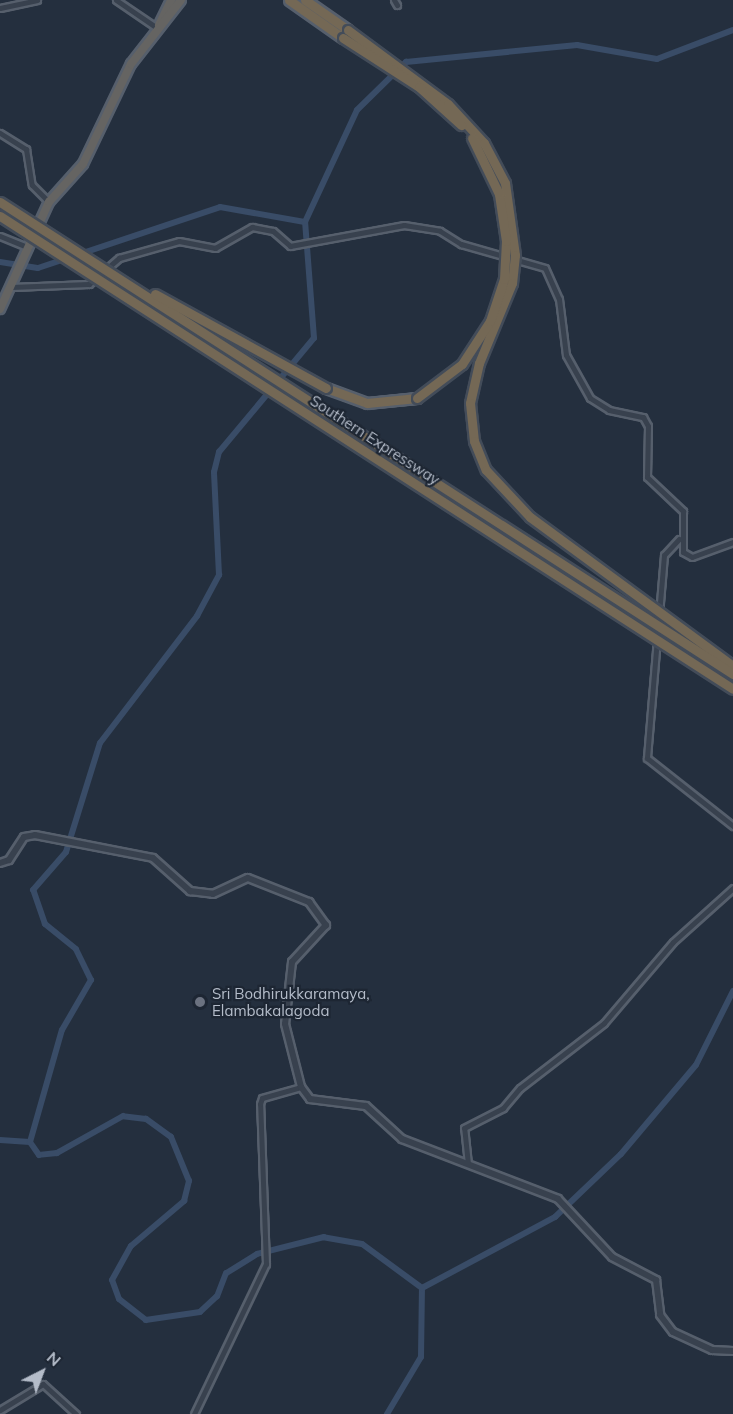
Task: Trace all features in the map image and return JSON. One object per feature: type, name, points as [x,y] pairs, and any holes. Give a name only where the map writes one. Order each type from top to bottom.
[{"type":"highway","points":[[158,26],[171,0]]},
{"type":"highway","points":[[0,309],[49,202],[83,164],[131,64],[158,26],[181,0]]},
{"type":"highway","points":[[290,0],[345,34],[448,104],[484,143],[505,183],[515,255],[512,283],[479,363],[470,403],[474,441],[486,471],[530,517],[733,666]]},
{"type":"highway","points":[[89,258],[326,388],[367,403],[417,398],[462,364],[490,321],[504,279],[505,221],[492,172],[464,127],[419,87],[345,34],[305,0]]},
{"type":"highway","name":"Southern Expressway","points":[[0,202],[733,674]]},
{"type":"highway","name":"Southern Expressway","points":[[0,216],[733,688]]},
{"type":"street","points":[[0,8],[37,0]]},
{"type":"street","points":[[116,0],[158,26]]},
{"type":"street","points":[[0,133],[26,149],[32,185],[49,202]]},
{"type":"street","points":[[13,284],[90,284],[119,258],[179,241],[215,248],[252,226],[273,231],[290,246],[404,225],[440,231],[461,244],[545,268],[559,299],[566,354],[590,398],[609,410],[643,417],[648,426],[647,477],[683,511],[679,539],[683,552],[692,557],[733,542]]},
{"type":"street","points":[[0,236],[28,251]]},
{"type":"street","points":[[679,539],[664,555],[647,758],[733,826]]},
{"type":"street","points":[[0,863],[29,835],[84,848],[162,861],[190,891],[213,894],[256,879],[317,910],[324,932],[298,953],[286,976],[285,1024],[301,1087],[309,1099],[366,1106],[402,1139],[558,1199],[574,1210],[612,1257],[656,1280],[660,1315],[673,1332],[712,1350],[733,1351]]},
{"type":"street","points":[[468,1164],[464,1128],[503,1108],[520,1088],[604,1023],[673,942],[733,888]]},
{"type":"street","points":[[194,1414],[265,1259],[261,1247],[260,1104],[262,1098],[301,1087]]},
{"type":"street","points":[[0,1410],[43,1384],[76,1414]]},
{"type":"waterway","points":[[422,1288],[362,1244],[324,1237],[257,1254],[226,1273],[217,1296],[200,1312],[146,1320],[119,1299],[112,1280],[131,1246],[184,1201],[189,1181],[171,1137],[146,1119],[123,1116],[57,1153],[39,1155],[30,1142],[62,1030],[91,980],[76,949],[45,924],[33,890],[66,852],[100,743],[197,616],[219,575],[214,472],[219,452],[314,338],[305,222],[357,110],[406,62],[577,45],[657,59],[733,30]]},
{"type":"waterway","points":[[0,262],[38,268],[220,207],[305,222]]},
{"type":"waterway","points":[[387,1414],[421,1357],[422,1288],[555,1217],[621,1154],[696,1065],[733,991]]},
{"type":"waterway","points":[[0,1140],[30,1142]]},
{"type":"place","name":"Sri Bodhirukkaramaya, Elambakalagoda","points":[[200,1002]]}]
